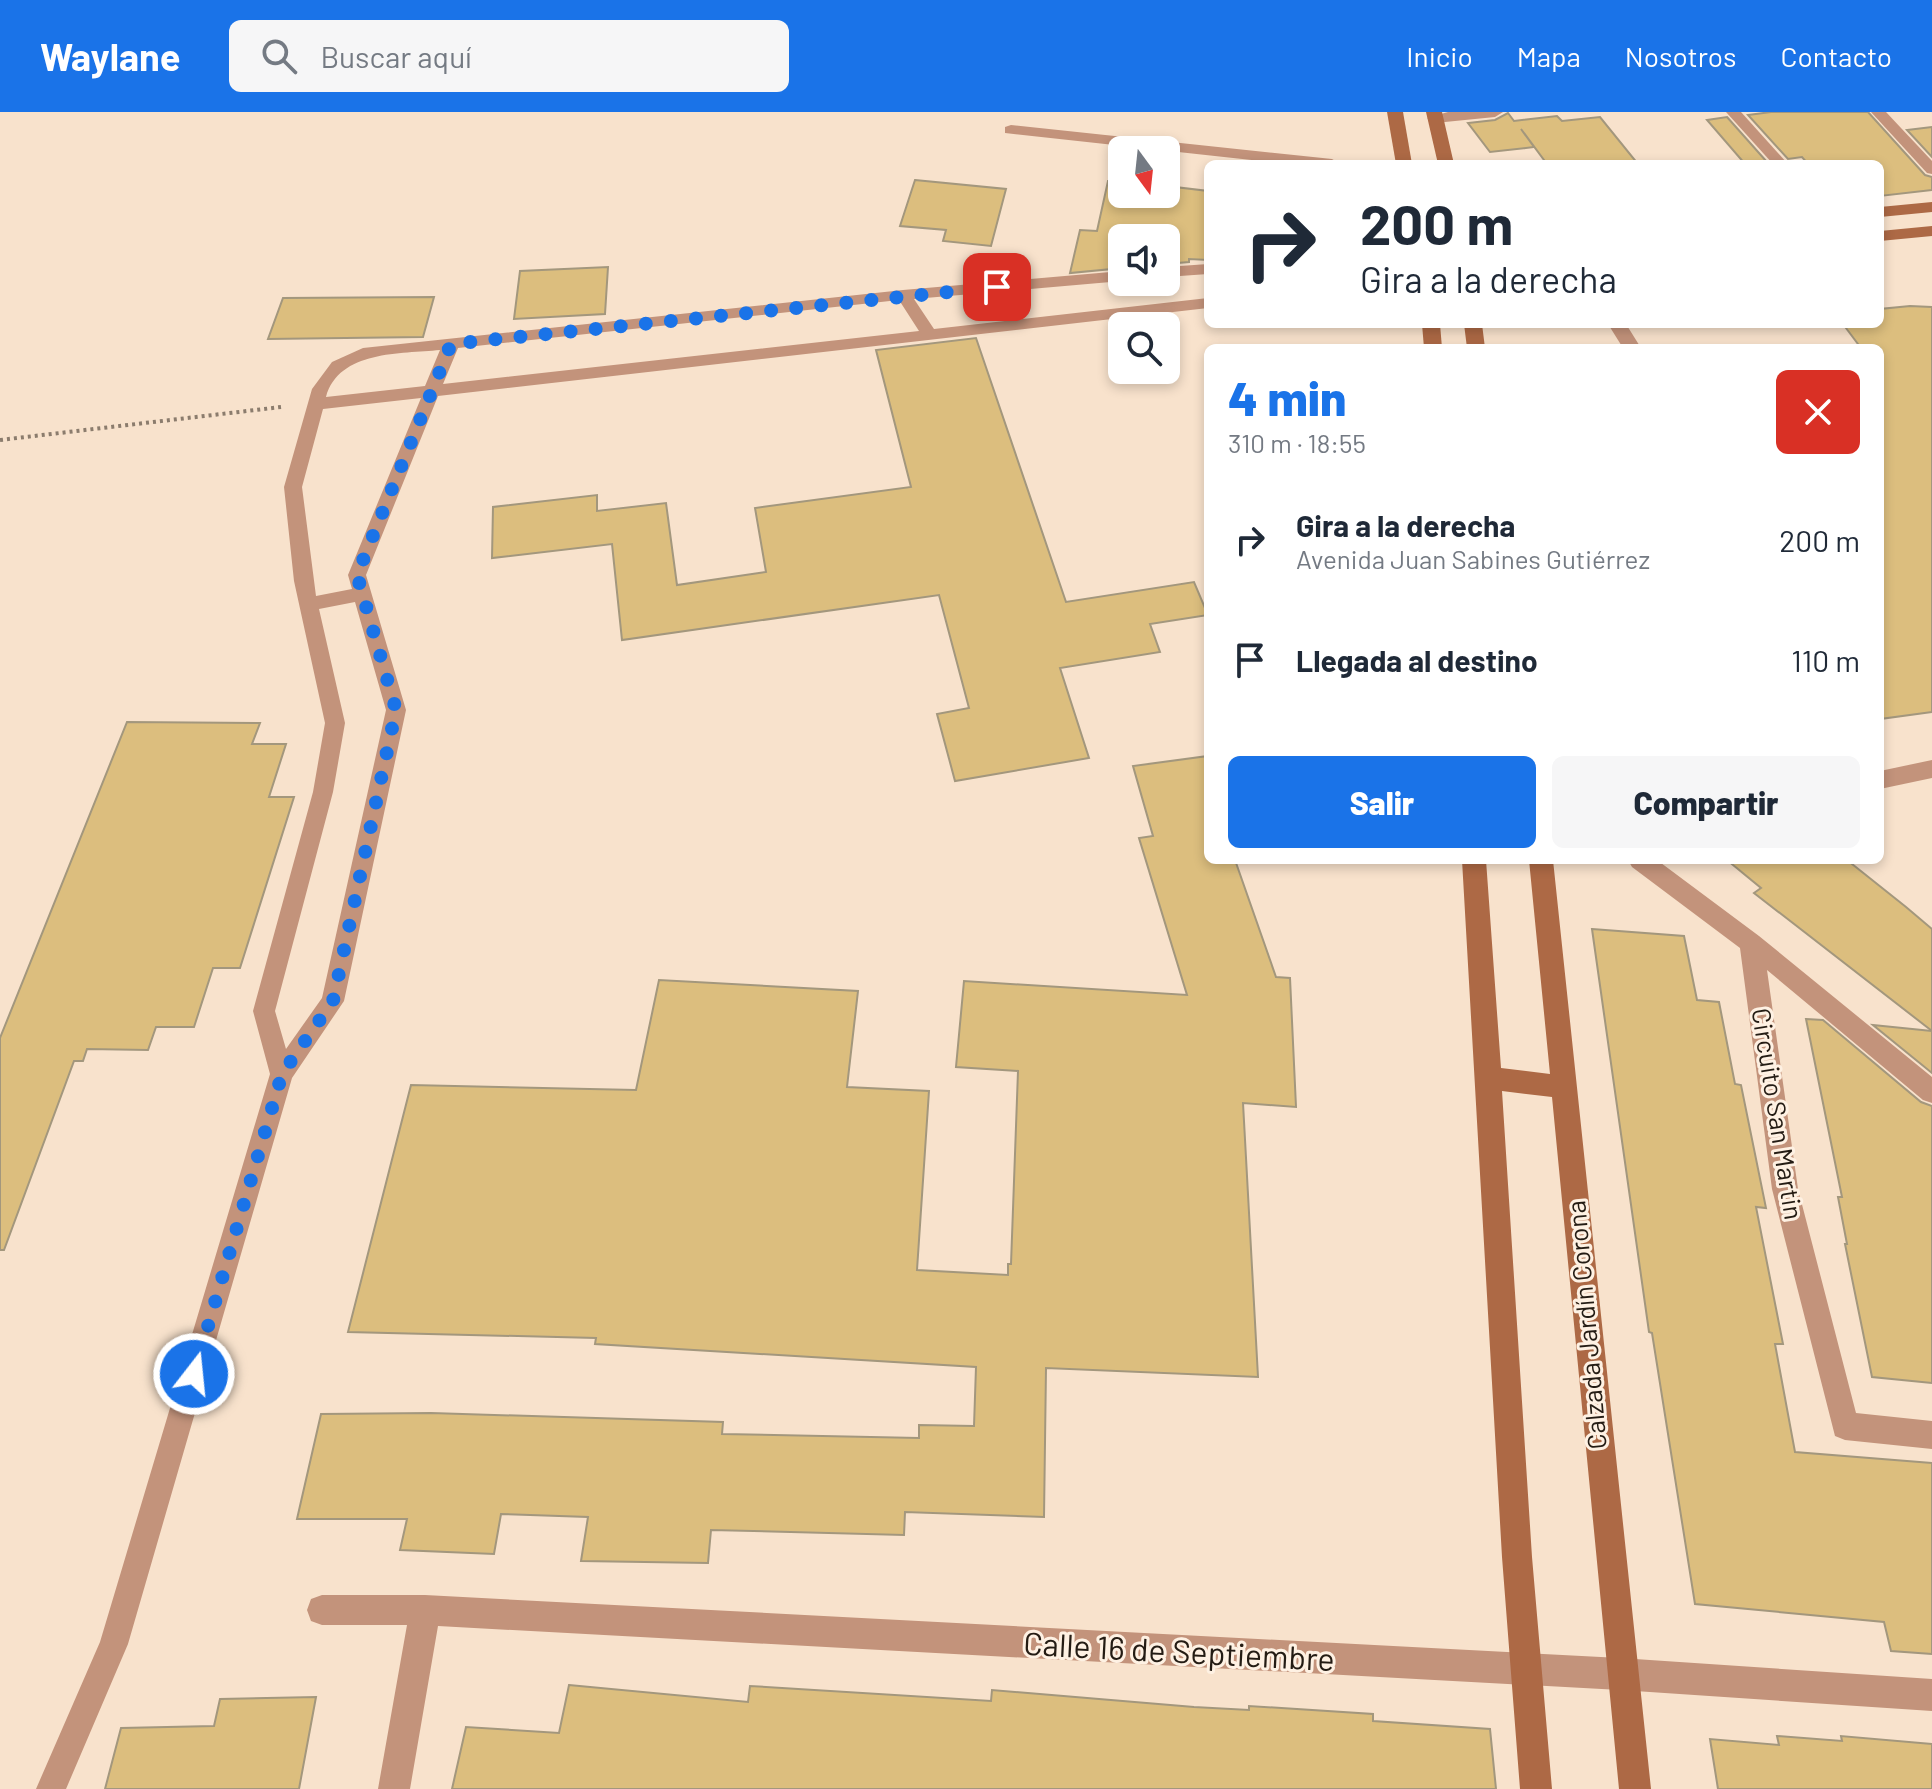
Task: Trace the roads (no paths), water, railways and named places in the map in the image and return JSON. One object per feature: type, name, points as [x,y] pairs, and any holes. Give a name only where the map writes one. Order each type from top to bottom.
[{"type":"main road","points":[[1395,112],[1403,160]]},
{"type":"main road","points":[[1434,115],[1445,160]]},
{"type":"main road","points":[[1884,212],[1932,207]]},
{"type":"main road","points":[[1884,236],[1932,231]]},
{"type":"main road","points":[[1474,864],[1492,1078],[1524,1672],[1536,1789]]},
{"type":"main road","name":"Calzada Jardín Corona","points":[[1541,864],[1620,1674],[1635,1789]]},
{"type":"main road","points":[[1492,1078],[1564,1087]]},
{"type":"street","points":[[1434,115],[1495,112]]},
{"type":"street","points":[[1011,130],[1294,160]]},
{"type":"street","points":[[1884,779],[1932,769]]},
{"type":"street","points":[[1645,864],[1751,943]]},
{"type":"street","name":"Circuito San Martin","points":[[1751,943],[1932,1092]]},
{"type":"street","name":"Circuito San Martin","points":[[1751,943],[1785,1189],[1845,1426],[1932,1435]]},
{"type":"street","name":"Calle 16 de Septiembre","points":[[322,1610],[425,1610],[1524,1672],[1620,1674],[1932,1695]]},
{"type":"street","points":[[394,1789],[425,1610]]},
{"type":"lane","points":[[1733,112],[1777,160]]},
{"type":"lane","points":[[1878,112],[1932,170]]},
{"type":"lane","points":[[1180,271],[1204,269]]},
{"type":"lane","points":[[282,1074],[264,1011],[323,792],[335,723],[308,604],[293,487],[320,389],[338,366],[363,353],[903,295],[1108,277]]},
{"type":"lane","points":[[903,295],[929,334]]},
{"type":"lane","points":[[316,404],[1204,303]]},
{"type":"lane","points":[[51,1789],[114,1644],[282,1074],[333,1001],[396,710],[357,575],[451,344]]},
{"type":"lane","points":[[308,604],[363,594]]}]
